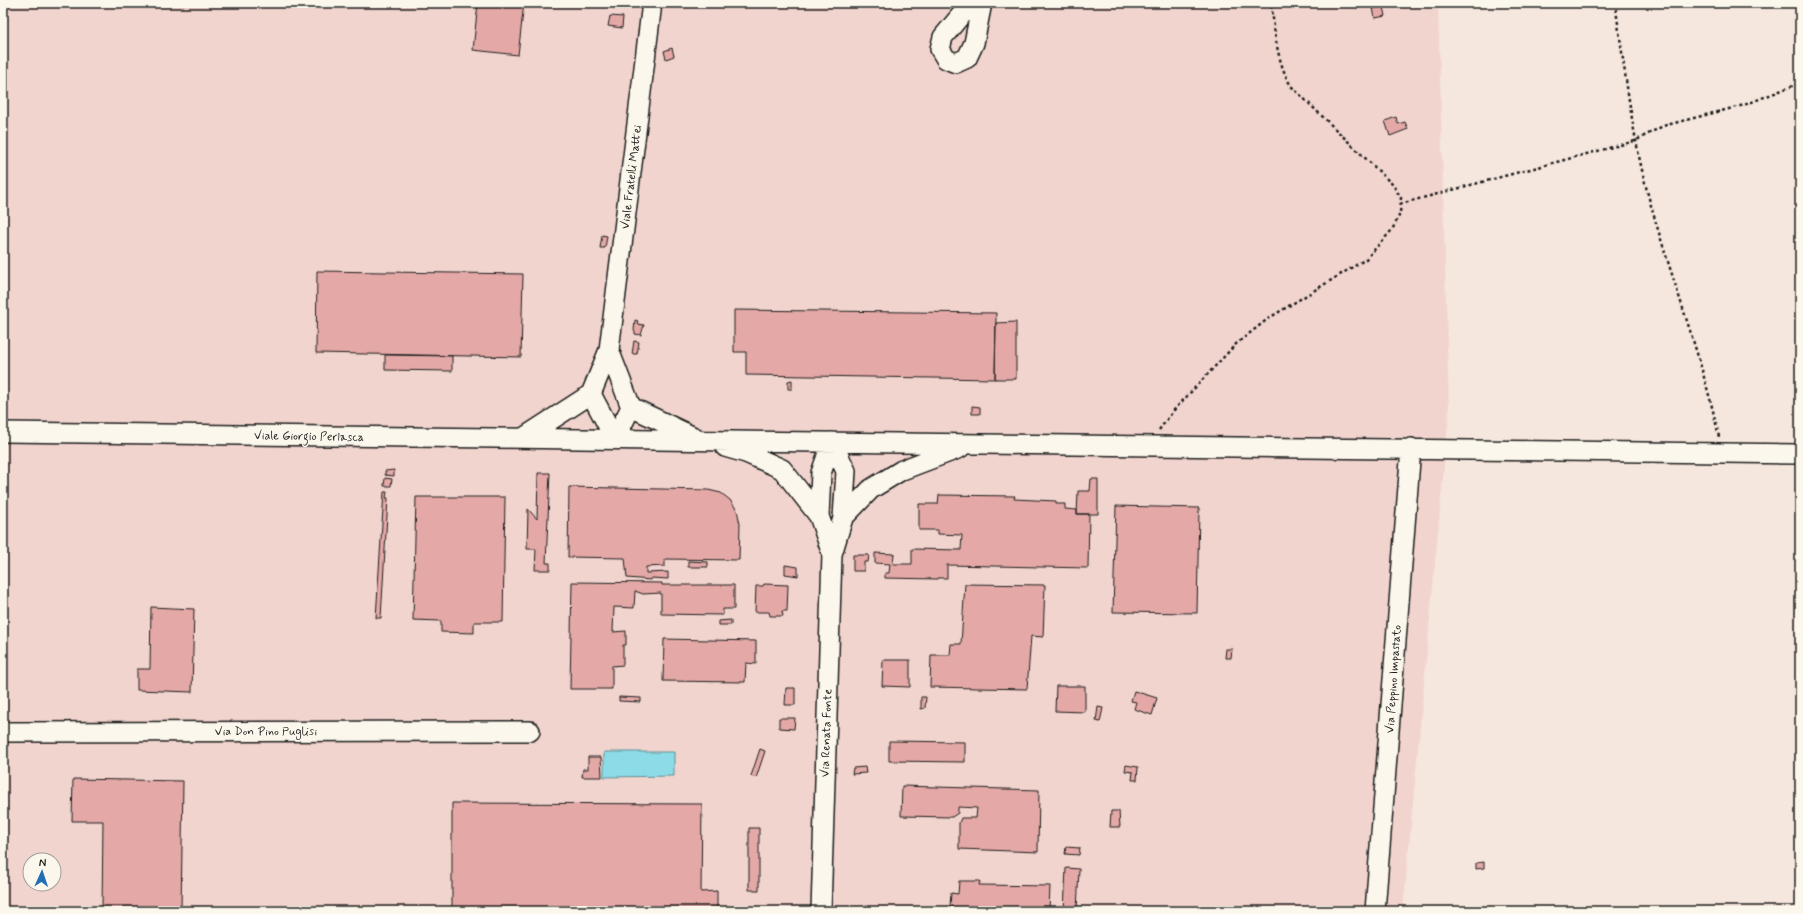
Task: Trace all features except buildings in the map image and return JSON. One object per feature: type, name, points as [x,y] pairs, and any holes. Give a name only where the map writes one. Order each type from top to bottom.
[{"type":"street","name":"Viale Fratelli Mattei","points":[[591,394],[609,350],[652,3]]},
{"type":"street","points":[[971,3],[943,37],[941,43],[940,49],[946,59],[956,63],[968,58],[974,44],[982,3]]},
{"type":"street","name":"Viale Fratelli Mattei","points":[[609,350],[631,407]]},
{"type":"street","points":[[523,438],[591,394],[614,439]]},
{"type":"street","points":[[614,439],[631,407],[702,440]]},
{"type":"street","name":"Viale Giorgio Perlasca","points":[[3,432],[1411,448],[1800,454]]},
{"type":"street","name":"Via Renata Fonte","points":[[702,440],[746,453],[782,469],[819,516],[832,554]]},
{"type":"street","name":"Via Renata Fonte","points":[[819,516],[821,473],[832,442]]},
{"type":"street","name":"Via Renata Fonte","points":[[821,911],[832,554],[844,518],[846,471],[832,442]]},
{"type":"street","name":"Via Renata Fonte","points":[[844,518],[871,488],[902,470],[970,444]]},
{"type":"street","name":"Via Peppino Impastato","points":[[1375,911],[1411,448]]},
{"type":"street","name":"Via Don Pino Puglisi","points":[[3,732],[530,731]]},
{"type":"path","points":[[1148,446],[1174,410],[1236,344],[1269,318],[1366,259],[1392,230],[1400,214],[1401,198],[1393,185],[1291,86],[1283,72],[1278,55],[1271,3]]},
{"type":"path","points":[[1615,3],[1636,141],[1650,202],[1678,290],[1722,452]]},
{"type":"path","points":[[1400,204],[1636,141],[1663,126],[1744,105],[1800,83]]},
{"type":"shaded area","points":[[3,3],[1438,3],[1449,412],[1403,911],[3,911]]},
{"type":"water","points":[[604,752],[674,752],[674,776],[604,777]]}]
